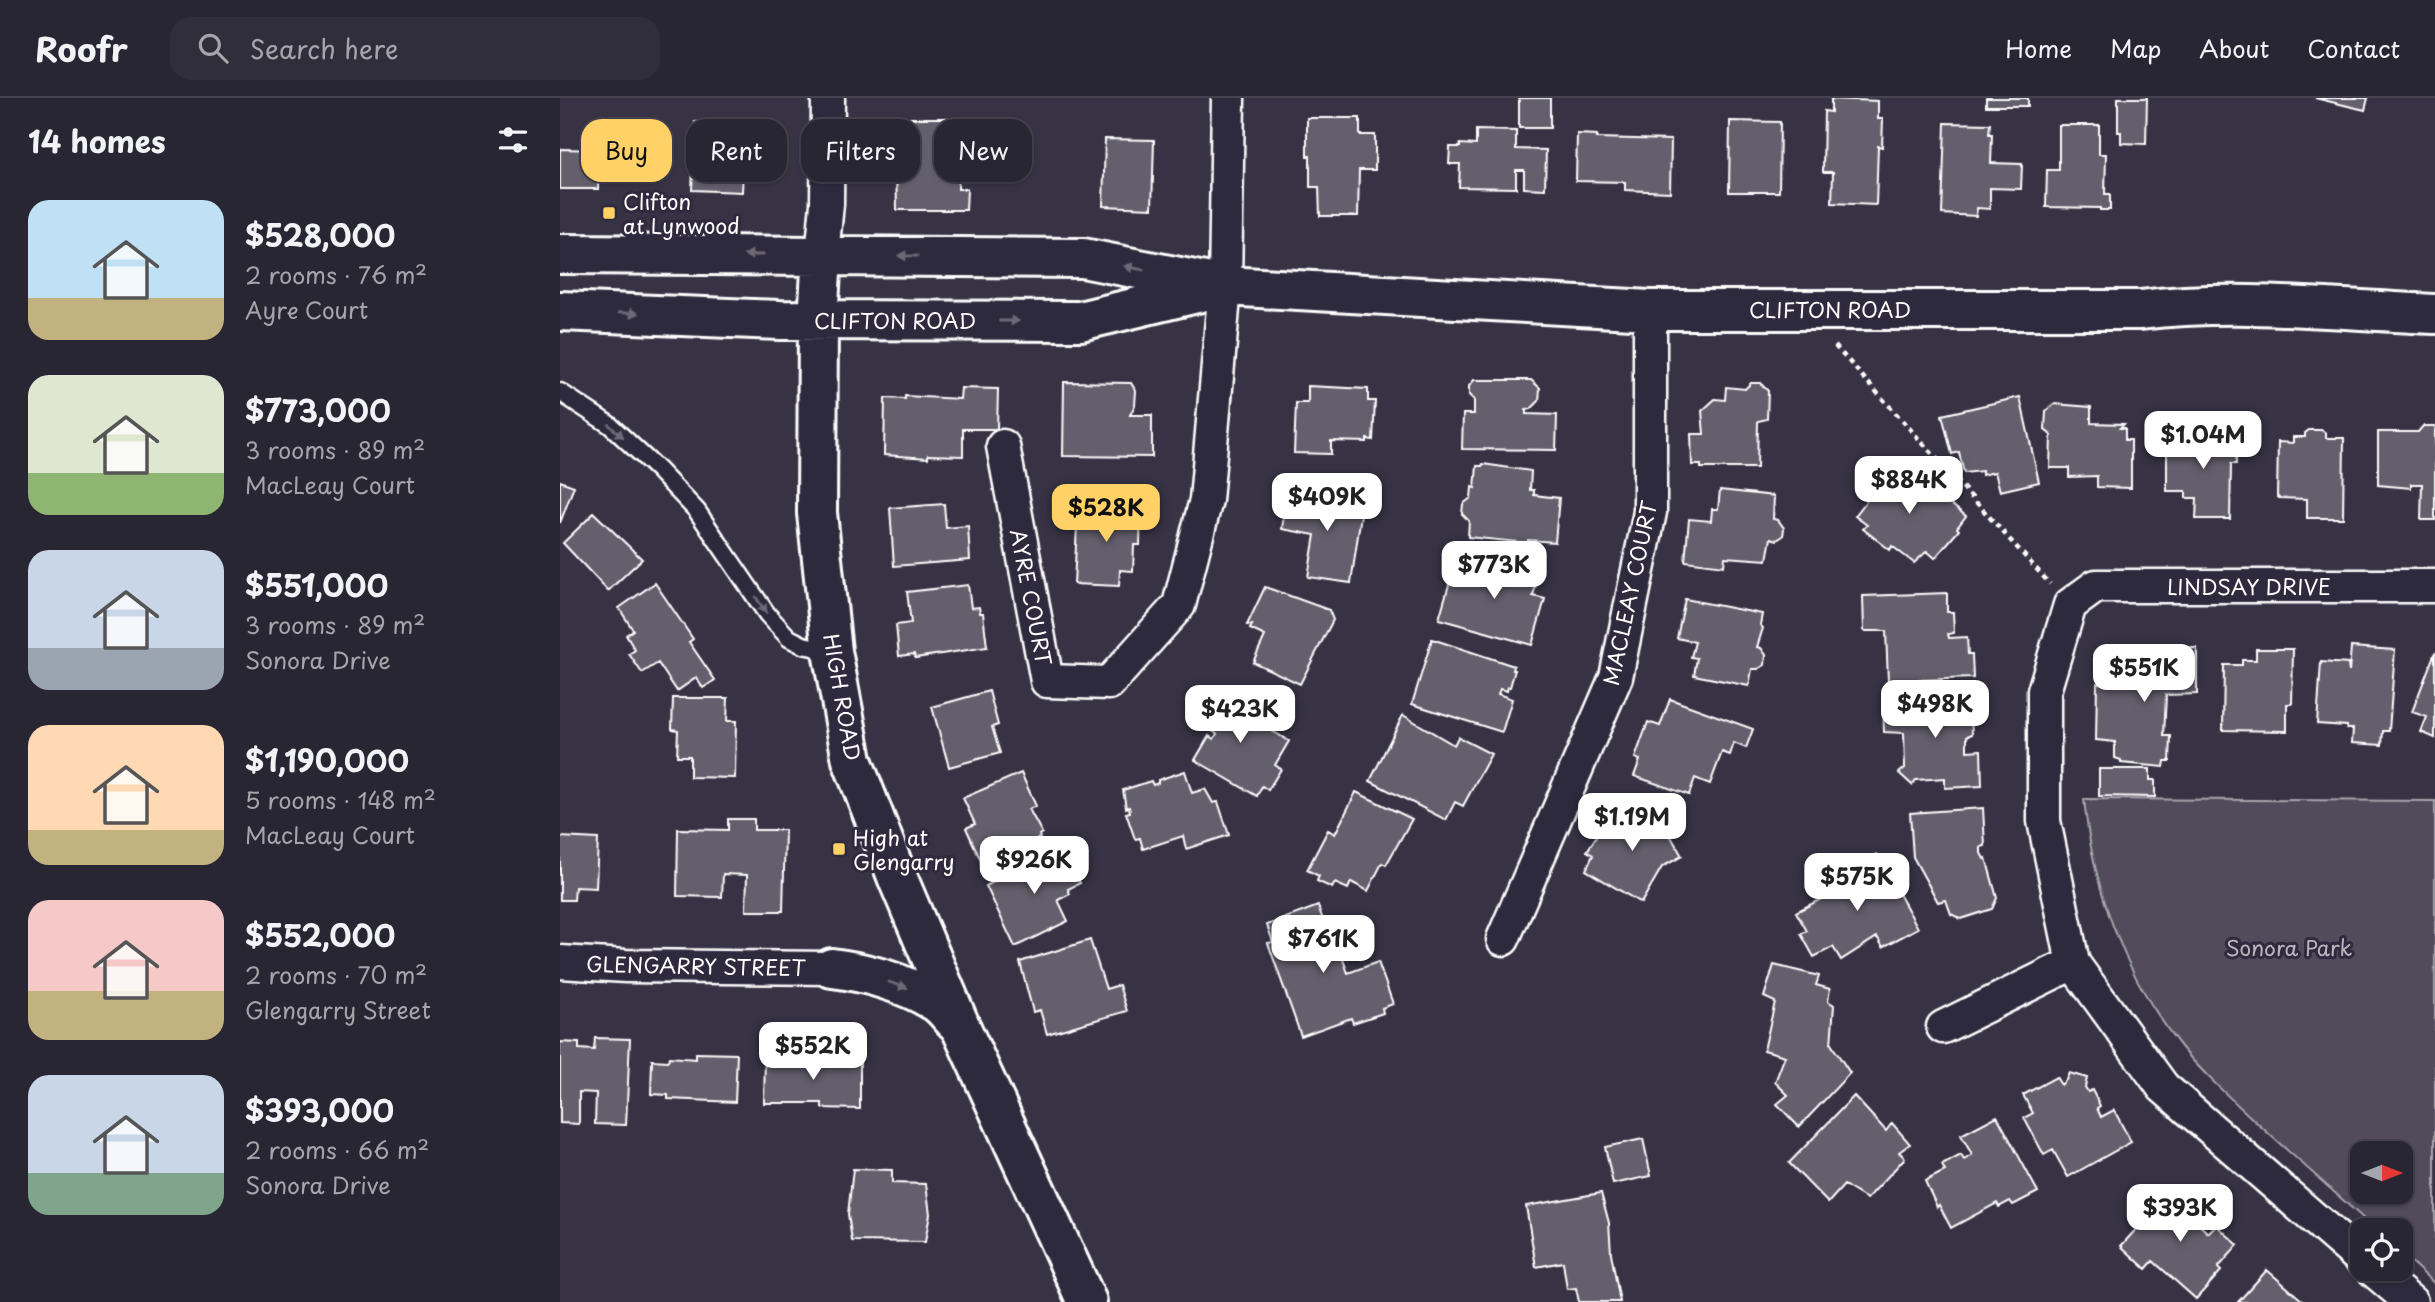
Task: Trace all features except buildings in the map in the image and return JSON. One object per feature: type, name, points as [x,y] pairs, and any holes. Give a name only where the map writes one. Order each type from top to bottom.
[{"type":"main road","name":"CLIFTON ROAD","points":[[560,254],[1083,258],[1225,286],[1650,310],[2140,310],[2177,306],[2248,305],[2435,314]]},
{"type":"main road","name":"HIGH ROAD","points":[[822,255],[818,320],[817,513],[832,651],[852,760],[961,1028],[1087,1302]]},
{"type":"main road","name":"CLIFTON ROAD","points":[[560,311],[818,320],[1080,321],[1225,286]]},
{"type":"main road","points":[[832,968],[869,976],[915,991],[936,1002],[961,1028]]},
{"type":"street","points":[[822,255],[827,204],[828,98]]},
{"type":"street","points":[[1225,286],[1228,98]]},
{"type":"street","name":"AYRE COURT","points":[[1003,446],[1048,681],[1109,683],[1180,605],[1206,500],[1225,286]]},
{"type":"street","name":"MACLEAY COURT","points":[[1503,939],[1616,677],[1650,512],[1650,310]]},
{"type":"street","name":"LINDSAY DRIVE","points":[[2070,605],[2095,586],[2435,586]]},
{"type":"street","points":[[2070,605],[2044,691],[2044,821],[2073,963],[2163,1087],[2350,1250]]},
{"type":"street","name":"GLENGARRY STREET","points":[[560,962],[626,966],[832,968]]},
{"type":"street","points":[[1943,1027],[2073,963]]},
{"type":"street","points":[[2386,1281],[2411,1302]]},
{"type":"lane","points":[[560,392],[610,425],[697,511],[767,614],[789,638],[803,645],[832,651]]},
{"type":"path","points":[[1801,309],[2070,605]]},
{"type":"green space","name":"Sonora Park","points":[[2084,799],[2435,801],[2435,1284],[2413,1264],[2413,1218],[2363,1218],[2235,1103],[2182,1048],[2143,991],[2128,961],[2115,930],[2095,866]]},
{"type":"place","name":"Clifton at Lynwood","points":[[609,213]]},
{"type":"place","name":"High at Glengarry","points":[[839,849]]}]
